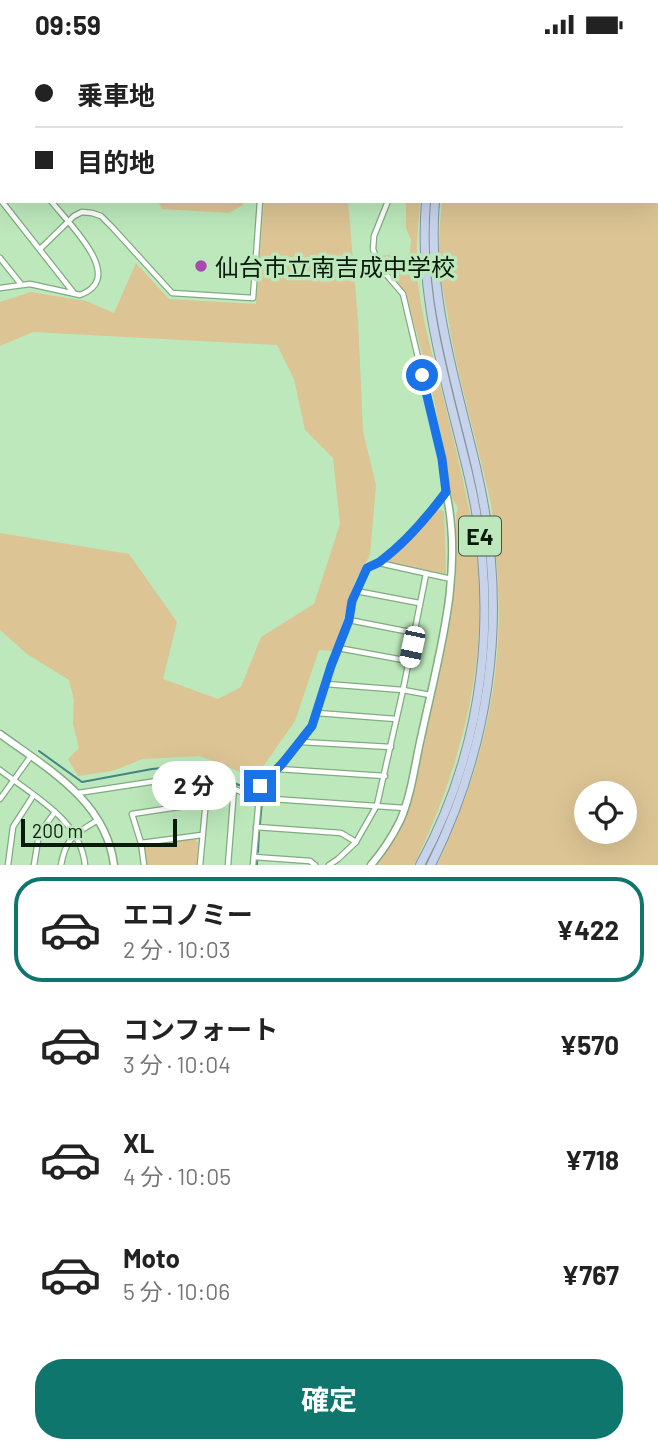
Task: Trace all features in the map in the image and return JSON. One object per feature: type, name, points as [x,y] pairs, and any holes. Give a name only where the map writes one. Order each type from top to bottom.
[{"type":"highway","name":"E4","points":[[420,865],[433,842],[452,795],[472,727],[481,679],[485,604],[484,565],[476,510],[429,310],[425,264],[426,203]]},
{"type":"highway","name":"E4","points":[[431,865],[463,790],[480,730],[492,652],[494,591],[490,540],[482,495],[438,310],[433,253],[435,203]]},
{"type":"street","points":[[3,203],[74,293]]},
{"type":"street","points":[[0,288],[21,284],[80,295],[96,286],[100,278],[96,259],[53,203]]},
{"type":"street","points":[[40,249],[67,222],[82,212],[101,216],[172,293],[253,298],[260,203]]},
{"type":"street","points":[[371,865],[392,836],[405,808],[452,579],[453,535],[442,459],[403,294],[376,261],[373,250],[374,236],[387,203]]},
{"type":"street","points":[[0,258],[21,284]]},
{"type":"street","points":[[253,865],[260,786],[278,769],[300,741],[317,713],[349,620],[352,601],[367,568],[379,563],[430,513],[446,492]]},
{"type":"street","points":[[379,563],[452,579]]},
{"type":"street","points":[[329,865],[356,842],[377,805],[426,574]]},
{"type":"street","points":[[356,591],[419,603]]},
{"type":"street","points":[[349,620],[415,633]]},
{"type":"street","points":[[338,648],[409,661]]},
{"type":"street","points":[[326,684],[403,690],[430,695]]},
{"type":"street","points":[[317,713],[397,719]]},
{"type":"street","points":[[0,734],[78,793],[98,819],[112,848],[114,865]]},
{"type":"street","points":[[300,741],[391,747]]},
{"type":"street","points":[[0,799],[31,756]]},
{"type":"street","points":[[278,769],[384,776]]},
{"type":"street","points":[[0,771],[55,812],[75,834],[82,848],[85,865]]},
{"type":"street","points":[[78,793],[196,775],[258,798],[405,808]]},
{"type":"street","points":[[200,865],[208,778]]},
{"type":"street","points":[[228,865],[234,788]]},
{"type":"street","points":[[8,865],[13,827],[33,796]]},
{"type":"street","points":[[144,865],[141,842],[132,814],[205,803]]},
{"type":"street","points":[[34,865],[39,834],[55,812]]},
{"type":"street","points":[[61,865],[66,844],[75,834],[98,819]]},
{"type":"street","points":[[256,827],[341,833],[356,842]]},
{"type":"street","points":[[141,842],[203,835]]},
{"type":"street","points":[[254,856],[310,860],[314,865]]},
{"type":"shaded area","points":[[159,203],[244,203],[229,213],[162,209]]},
{"type":"shaded area","points":[[264,203],[348,203],[358,319],[363,431],[376,485],[370,555],[355,581],[334,651],[319,650],[295,721],[255,778],[200,756],[143,759],[112,771],[78,776],[68,759],[79,748],[73,724],[74,700],[69,680],[27,654],[0,630],[0,533],[129,554],[177,622],[163,679],[218,699],[241,687],[261,637],[314,604],[340,524],[333,458],[305,430],[294,379],[277,345],[33,332],[0,346],[0,302],[31,292],[86,301],[114,313],[136,263],[169,299],[256,304]]},
{"type":"shaded area","points":[[406,203],[420,203],[417,253],[419,292],[475,541],[479,625],[469,707],[459,748],[431,827],[414,865],[376,865],[389,848],[408,809],[434,695],[456,578],[458,508],[447,490],[445,455],[433,395],[406,293],[378,256],[399,254],[402,266],[410,252],[411,240],[406,228]]},
{"type":"shaded area","points":[[442,203],[658,203],[658,865],[437,865],[468,790],[489,715],[495,677],[499,598],[491,504],[451,336],[439,252]]},
{"type":"shaded area","points":[[437,510],[444,511],[446,574],[386,562]]},
{"type":"shaded area","points":[[180,839],[198,842],[197,865],[146,865],[145,846]]},
{"type":"waterway","points":[[39,751],[82,782],[191,765],[251,790]]},
{"type":"waterway","points":[[260,824],[262,801]]},
{"type":"waterway","points":[[258,852],[259,832]]},
{"type":"place","name":"仙台市立南吉成中学校","points":[[201,266]]},
{"type":"route","points":[[260,786],[282,764],[312,726],[349,620],[352,601],[367,568],[379,563],[410,534],[446,492],[442,459],[422,375]]}]
